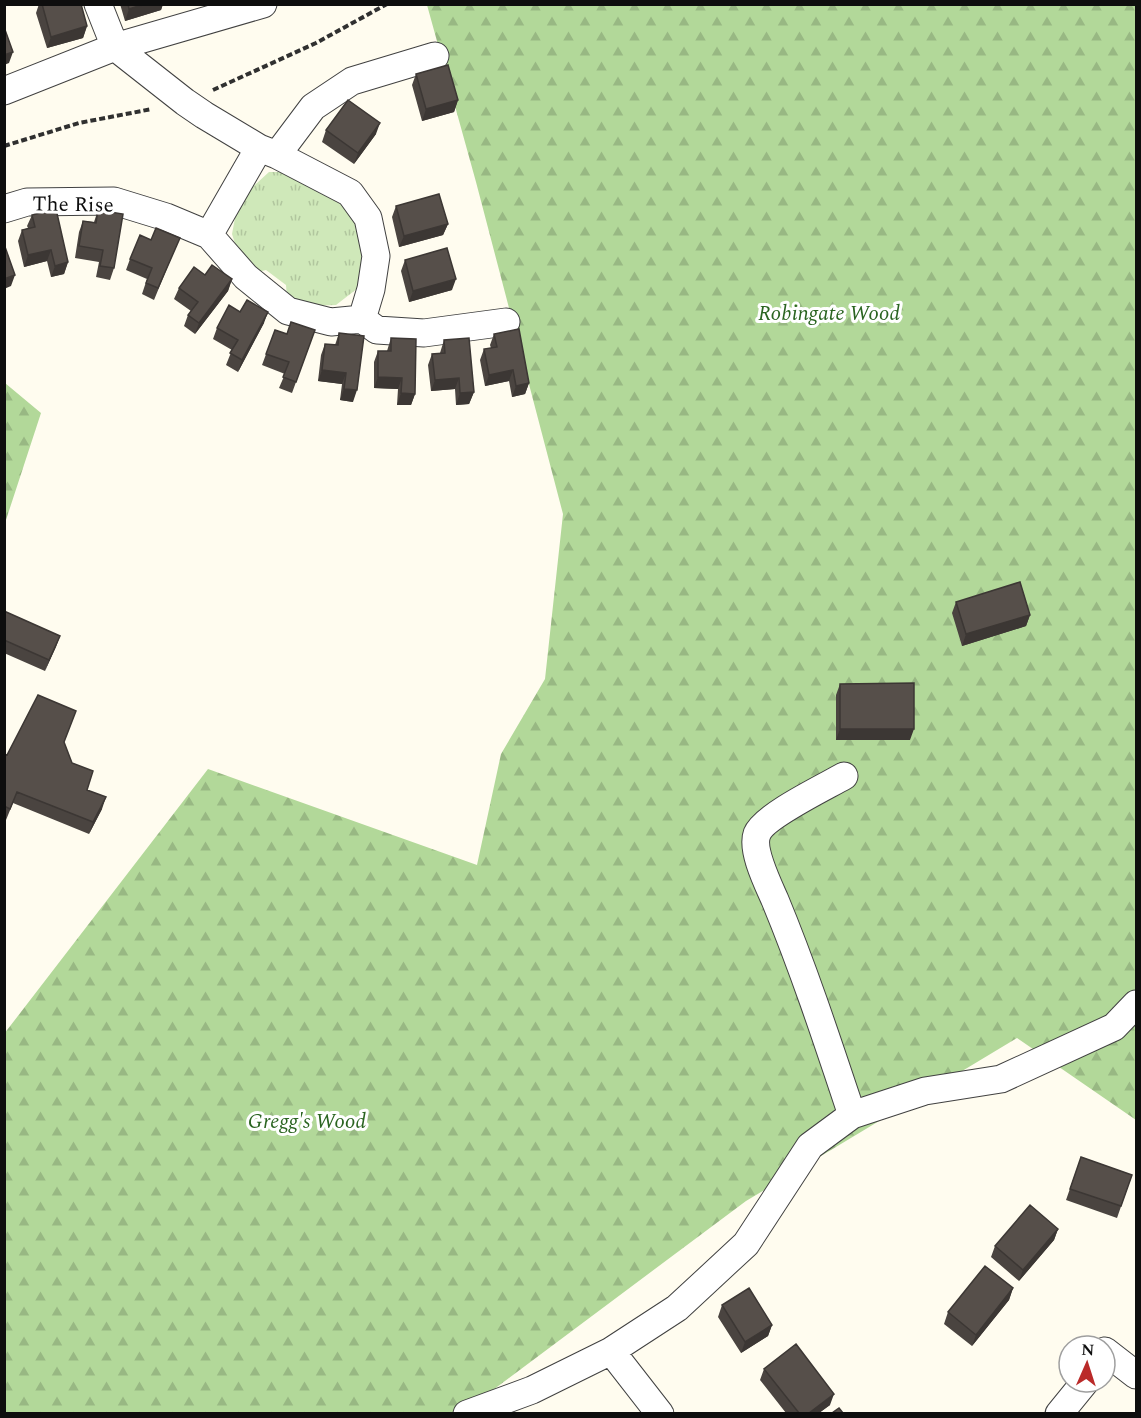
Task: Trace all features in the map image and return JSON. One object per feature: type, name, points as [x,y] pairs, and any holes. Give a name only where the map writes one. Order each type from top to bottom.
[{"type":"street","points":[[98,4],[115,47],[185,102],[268,152],[350,193],[368,218],[376,256],[371,289],[362,319]]},
{"type":"street","points":[[4,91],[115,47],[263,4]]},
{"type":"street","points":[[209,235],[268,152],[313,107],[352,81],[435,56]]},
{"type":"street","name":"The Rise","points":[[4,209],[27,202],[114,201],[166,218],[209,235],[246,277],[288,311],[331,322],[362,319],[377,330],[424,333],[506,322]]},
{"type":"street","points":[[844,776],[775,816],[760,828],[756,836],[756,845],[764,875],[811,996],[852,1115]]},
{"type":"street","points":[[467,1413],[532,1390],[611,1351],[677,1308],[746,1244],[810,1146],[852,1115],[925,1090],[1001,1079],[1114,1027],[1137,1004]]},
{"type":"street","points":[[611,1351],[660,1413]]},
{"type":"street","points":[[1117,1361],[1137,1375]]},
{"type":"street","points":[[1059,1413],[1075,1394]]},
{"type":"green space","name":"Robingate Wood","points":[[427,5],[1136,5],[1136,1120],[1017,1038],[746,1201],[462,1413],[5,1413],[4,1034],[208,769],[477,865],[501,754],[545,679],[563,514]]},
{"type":"green space","points":[[269,172],[285,172],[344,201],[361,221],[366,255],[358,288],[336,305],[303,306],[287,298],[286,285],[266,270],[254,273],[238,253],[232,234],[236,213],[247,192]]},
{"type":"green space","points":[[5,383],[41,413],[5,523]]},
{"type":"building","points":[[42,4],[81,4],[87,26],[51,37]]},
{"type":"building","points":[[128,4],[145,4],[129,9]]},
{"type":"building","points":[[4,27],[13,52],[4,55]]},
{"type":"building","points":[[448,65],[458,100],[426,109],[416,74]]},
{"type":"building","points":[[348,100],[380,123],[358,153],[326,130]]},
{"type":"building","points":[[439,194],[448,224],[404,236],[396,206]]},
{"type":"building","points":[[56,209],[68,262],[55,266],[51,250],[28,255],[22,230],[35,227],[32,215]]},
{"type":"building","points":[[98,210],[123,214],[114,268],[100,266],[103,250],[79,246],[83,221],[96,223]]},
{"type":"building","points":[[156,228],[180,238],[158,288],[146,283],[152,268],[130,259],[140,235],[151,240]]},
{"type":"building","points":[[4,244],[15,275],[4,279]]},
{"type":"building","points":[[447,248],[456,279],[413,291],[405,260]]},
{"type":"building","points":[[212,265],[232,279],[199,323],[188,315],[198,302],[179,288],[194,267],[205,275]]},
{"type":"building","points":[[247,300],[268,312],[242,360],[230,353],[238,340],[217,328],[229,305],[240,312]]},
{"type":"building","points":[[291,322],[315,330],[296,382],[283,377],[289,362],[266,354],[275,330],[287,334]]},
{"type":"building","points":[[519,329],[529,383],[516,386],[513,370],[489,375],[484,349],[497,347],[494,334]]},
{"type":"building","points":[[339,333],[364,336],[357,390],[344,389],[346,373],[322,370],[325,344],[338,345]]},
{"type":"building","points":[[391,338],[416,339],[415,394],[401,393],[402,378],[378,377],[378,351],[391,351]]},
{"type":"building","points":[[469,338],[474,392],[460,393],[459,378],[435,380],[432,354],[445,353],[444,340]]},
{"type":"building","points":[[1020,582],[1030,615],[966,634],[956,602]]},
{"type":"building","points":[[4,611],[60,636],[49,660],[4,640]]},
{"type":"building","points":[[914,683],[914,729],[840,729],[840,684]]},
{"type":"building","points":[[38,695],[76,711],[64,742],[72,763],[93,771],[87,790],[106,797],[93,822],[17,792],[10,809],[4,806],[4,754],[7,755]]},
{"type":"building","points":[[1081,1157],[1132,1175],[1121,1206],[1070,1189]]},
{"type":"building","points":[[1030,1205],[1058,1229],[1023,1270],[995,1246]]},
{"type":"building","points":[[985,1266],[1013,1288],[976,1335],[948,1312]]},
{"type":"building","points":[[749,1288],[772,1325],[745,1342],[722,1305]]},
{"type":"building","points":[[796,1344],[834,1394],[809,1413],[799,1413],[764,1369]]},
{"type":"building","points":[[839,1408],[843,1413],[832,1413]]},
{"type":"park label","name":"Gregg's Wood","points":[[307,1121]]}]
